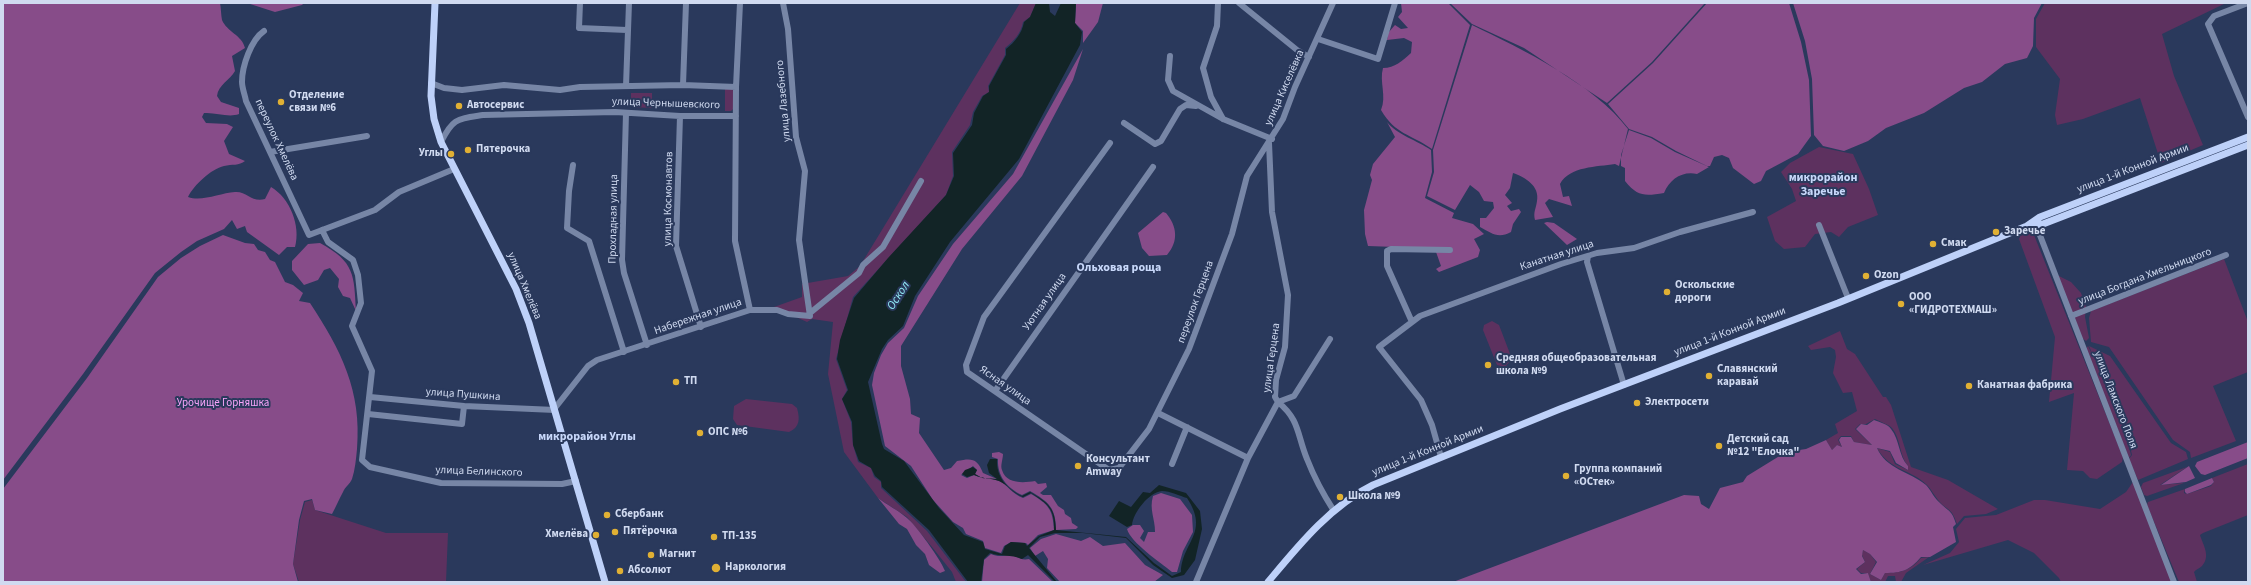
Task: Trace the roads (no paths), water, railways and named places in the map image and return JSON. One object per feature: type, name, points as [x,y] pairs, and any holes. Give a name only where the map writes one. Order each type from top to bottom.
[{"type":"main road","name":"улица Хмелёва","points":[[435,3],[431,83],[432,109],[441,142],[516,289],[529,323],[605,582]]},
{"type":"main road","name":"улица 1-й Конной Армии","points":[[2028,226],[2040,217],[2248,136]]},
{"type":"main road","name":"улица 1-й Конной Армии","points":[[1268,582],[1334,511],[1355,494],[1373,485],[2028,226],[2043,224],[2248,145]]},
{"type":"main road","points":[[2191,158],[2194,166]]},
{"type":"street","points":[[580,3],[579,28],[627,30]]},
{"type":"street","points":[[626,86],[629,3]]},
{"type":"street","points":[[683,85],[686,3]]},
{"type":"street","points":[[736,87],[740,3]]},
{"type":"street","name":"улица Лазебного","points":[[783,3],[788,29],[796,137],[806,171],[800,240],[810,314]]},
{"type":"street","name":"улица Киселёвка","points":[[1247,176],[1283,119],[1332,3]]},
{"type":"street","points":[[1318,39],[1378,59],[1395,3]]},
{"type":"street","points":[[2248,3],[2214,16],[2208,24],[2248,117]]},
{"type":"street","points":[[1220,4],[1217,26],[1203,68],[1211,97],[1223,119]]},
{"type":"street","points":[[1242,4],[1296,50],[1309,57]]},
{"type":"street","name":"переулок Хмелёва","points":[[264,31],[256,36],[245,63],[242,82],[246,101],[309,235],[322,230]]},
{"type":"street","points":[[1170,56],[1168,80],[1173,91],[1223,119],[1270,141]]},
{"type":"street","name":"улица Чернышевского","points":[[431,83],[444,88],[462,90],[504,86],[560,90],[580,87],[683,85],[736,87],[736,116],[680,116],[626,114],[615,112],[469,117],[452,122],[441,142]]},
{"type":"street","points":[[1124,123],[1155,144],[1161,141],[1180,109],[1186,105],[1199,106]]},
{"type":"street","name":"Прохладная улица","points":[[626,114],[622,260],[624,274],[647,345]]},
{"type":"street","name":"улица Космонавтов","points":[[680,116],[676,246],[701,327]]},
{"type":"street","name":"Набережная улица","points":[[555,409],[588,366],[597,360],[647,345],[750,310],[736,241],[736,116]]},
{"type":"street","points":[[270,152],[367,136]]},
{"type":"street","name":"улица Герцена","points":[[1196,582],[1248,458],[1278,402],[1275,396],[1276,380],[1285,347],[1288,295],[1272,212],[1270,141]]},
{"type":"street","name":"Ясная улица","points":[[1110,143],[984,317],[966,365],[967,372],[1109,470],[1119,468],[1149,429]]},
{"type":"street","points":[[572,165],[568,191],[567,228],[589,242],[624,352]]},
{"type":"street","name":"Уютная улица","points":[[995,390],[1153,167]]},
{"type":"street","points":[[454,169],[399,192],[375,210],[322,230],[328,242],[353,260],[358,275],[361,303],[352,326],[372,371],[368,414],[462,424],[464,406]]},
{"type":"street","name":"переулок Герцена","points":[[1149,429],[1189,349],[1232,234],[1247,176]]},
{"type":"street","points":[[750,310],[777,310],[788,314],[810,314],[859,273],[863,264],[883,247],[920,181]]},
{"type":"street","name":"Канатная улица","points":[[1441,457],[1424,404],[1415,390],[1379,347],[1420,316],[1458,301],[1561,264],[1588,256],[1634,248],[1680,232],[1753,212]]},
{"type":"street","points":[[1818,225],[1848,298]]},
{"type":"street","name":"улица Ламского Поля","points":[[2036,225],[2174,582]]},
{"type":"street","points":[[1412,322],[1387,266],[1387,251],[1391,249],[1450,250]]},
{"type":"street","name":"улица Богдана Хмельницкого","points":[[2071,316],[2226,255]]},
{"type":"street","points":[[1588,256],[1587,262],[1624,385]]},
{"type":"street","points":[[1330,339],[1294,396],[1278,402],[1297,425],[1306,457],[1322,492],[1334,511]]},
{"type":"street","name":"улица Пушкина","points":[[370,397],[464,406],[555,409]]},
{"type":"street","points":[[1158,413],[1248,458]]},
{"type":"street","name":"улица Белинского","points":[[368,414],[362,460],[370,467],[441,483],[562,484],[576,481]]},
{"type":"street","points":[[1172,464],[1187,427]]},
{"type":"water","name":"Оскол","points":[[1036,3],[1049,3],[1050,12],[1055,16],[1061,3],[1076,3],[1075,23],[1082,32],[1080,45],[1019,159],[950,242],[915,296],[903,326],[888,340],[882,349],[868,382],[884,449],[904,461],[939,508],[964,535],[983,542],[985,549],[1002,554],[1005,546],[1011,542],[1025,543],[1027,546],[1039,536],[1054,530],[1052,512],[1046,504],[1031,493],[1023,497],[1013,490],[1022,496],[1030,492],[1042,499],[1052,511],[1056,530],[1126,537],[1154,563],[1172,576],[1181,572],[1182,562],[1195,529],[1196,520],[1187,498],[1168,492],[1157,492],[1142,504],[1135,515],[1132,525],[1127,527],[1109,516],[1119,501],[1131,507],[1143,492],[1150,493],[1159,485],[1186,493],[1200,511],[1202,529],[1195,560],[1184,575],[1172,578],[1153,565],[1126,538],[1083,533],[1055,533],[1040,537],[1029,548],[1057,582],[1055,582],[1028,555],[1022,559],[990,553],[984,559],[981,582],[968,582],[929,530],[882,487],[881,481],[875,476],[871,468],[859,461],[853,445],[852,422],[842,399],[848,390],[837,359],[840,340],[854,298],[888,258],[946,195],[954,176],[953,153],[972,125],[974,113],[983,96],[989,92],[989,86],[1006,55],[1006,49],[1018,37],[1024,22],[1030,17]]},
{"type":"water","points":[[990,459],[997,459],[998,471],[1007,486],[1002,482],[986,478],[997,479],[989,473],[987,465]]},
{"type":"water","points":[[973,467],[977,470],[975,474],[981,477],[974,475],[967,477],[962,474],[965,470]]},
{"type":"place","name":"Отделение связи №6","points":[[281,102]]},
{"type":"place","name":"Автосервис","points":[[459,106]]},
{"type":"place","name":"Пятерочка","points":[[468,150]]},
{"type":"place","name":"Углы","points":[[451,154]]},
{"type":"place","name":"Заречье","points":[[1996,232]]},
{"type":"place","name":"Смак","points":[[1933,244]]},
{"type":"place","name":"Ozon","points":[[1866,276]]},
{"type":"place","name":"Оскольские дороги","points":[[1667,292]]},
{"type":"place","name":"ООО «ГИДРОТЕХМАШ»","points":[[1901,304]]},
{"type":"place","name":"Средняя общеобразовательная школа №9","points":[[1488,365]]},
{"type":"place","name":"Славянский каравай","points":[[1709,376]]},
{"type":"place","name":"ТП","points":[[676,382]]},
{"type":"place","name":"Канатная фабрика","points":[[1969,386]]},
{"type":"place","name":"Электросети","points":[[1637,403]]},
{"type":"place","name":"ОПС №6","points":[[700,433]]},
{"type":"place","name":"Детский сад №12 \"Елочка\"","points":[[1719,446]]},
{"type":"place","name":"Консультант Amway","points":[[1078,466]]},
{"type":"place","name":"Группа компаний «ОСтек»","points":[[1566,476]]},
{"type":"place","name":"Школа №9","points":[[1340,497]]},
{"type":"place","name":"Сбербанк","points":[[607,515]]},
{"type":"place","name":"Пятёрочка","points":[[615,532]]},
{"type":"place","name":"Хмелёва","points":[[596,535]]},
{"type":"place","name":"ТП-135","points":[[714,537]]},
{"type":"place","name":"Магнит","points":[[651,555]]},
{"type":"place","name":"Наркология","points":[[716,568]]},
{"type":"place","name":"Абсолют","points":[[620,571]]},
{"type":"district","name":"микрорайон Заречье","points":[[1823,185]]},
{"type":"district","name":"Ольховая роща","points":[[1119,268]]},
{"type":"district","name":"микрорайон Углы","points":[[587,437]]},
{"type":"park label","name":"Урочище Горняшка","points":[[223,404]]}]
